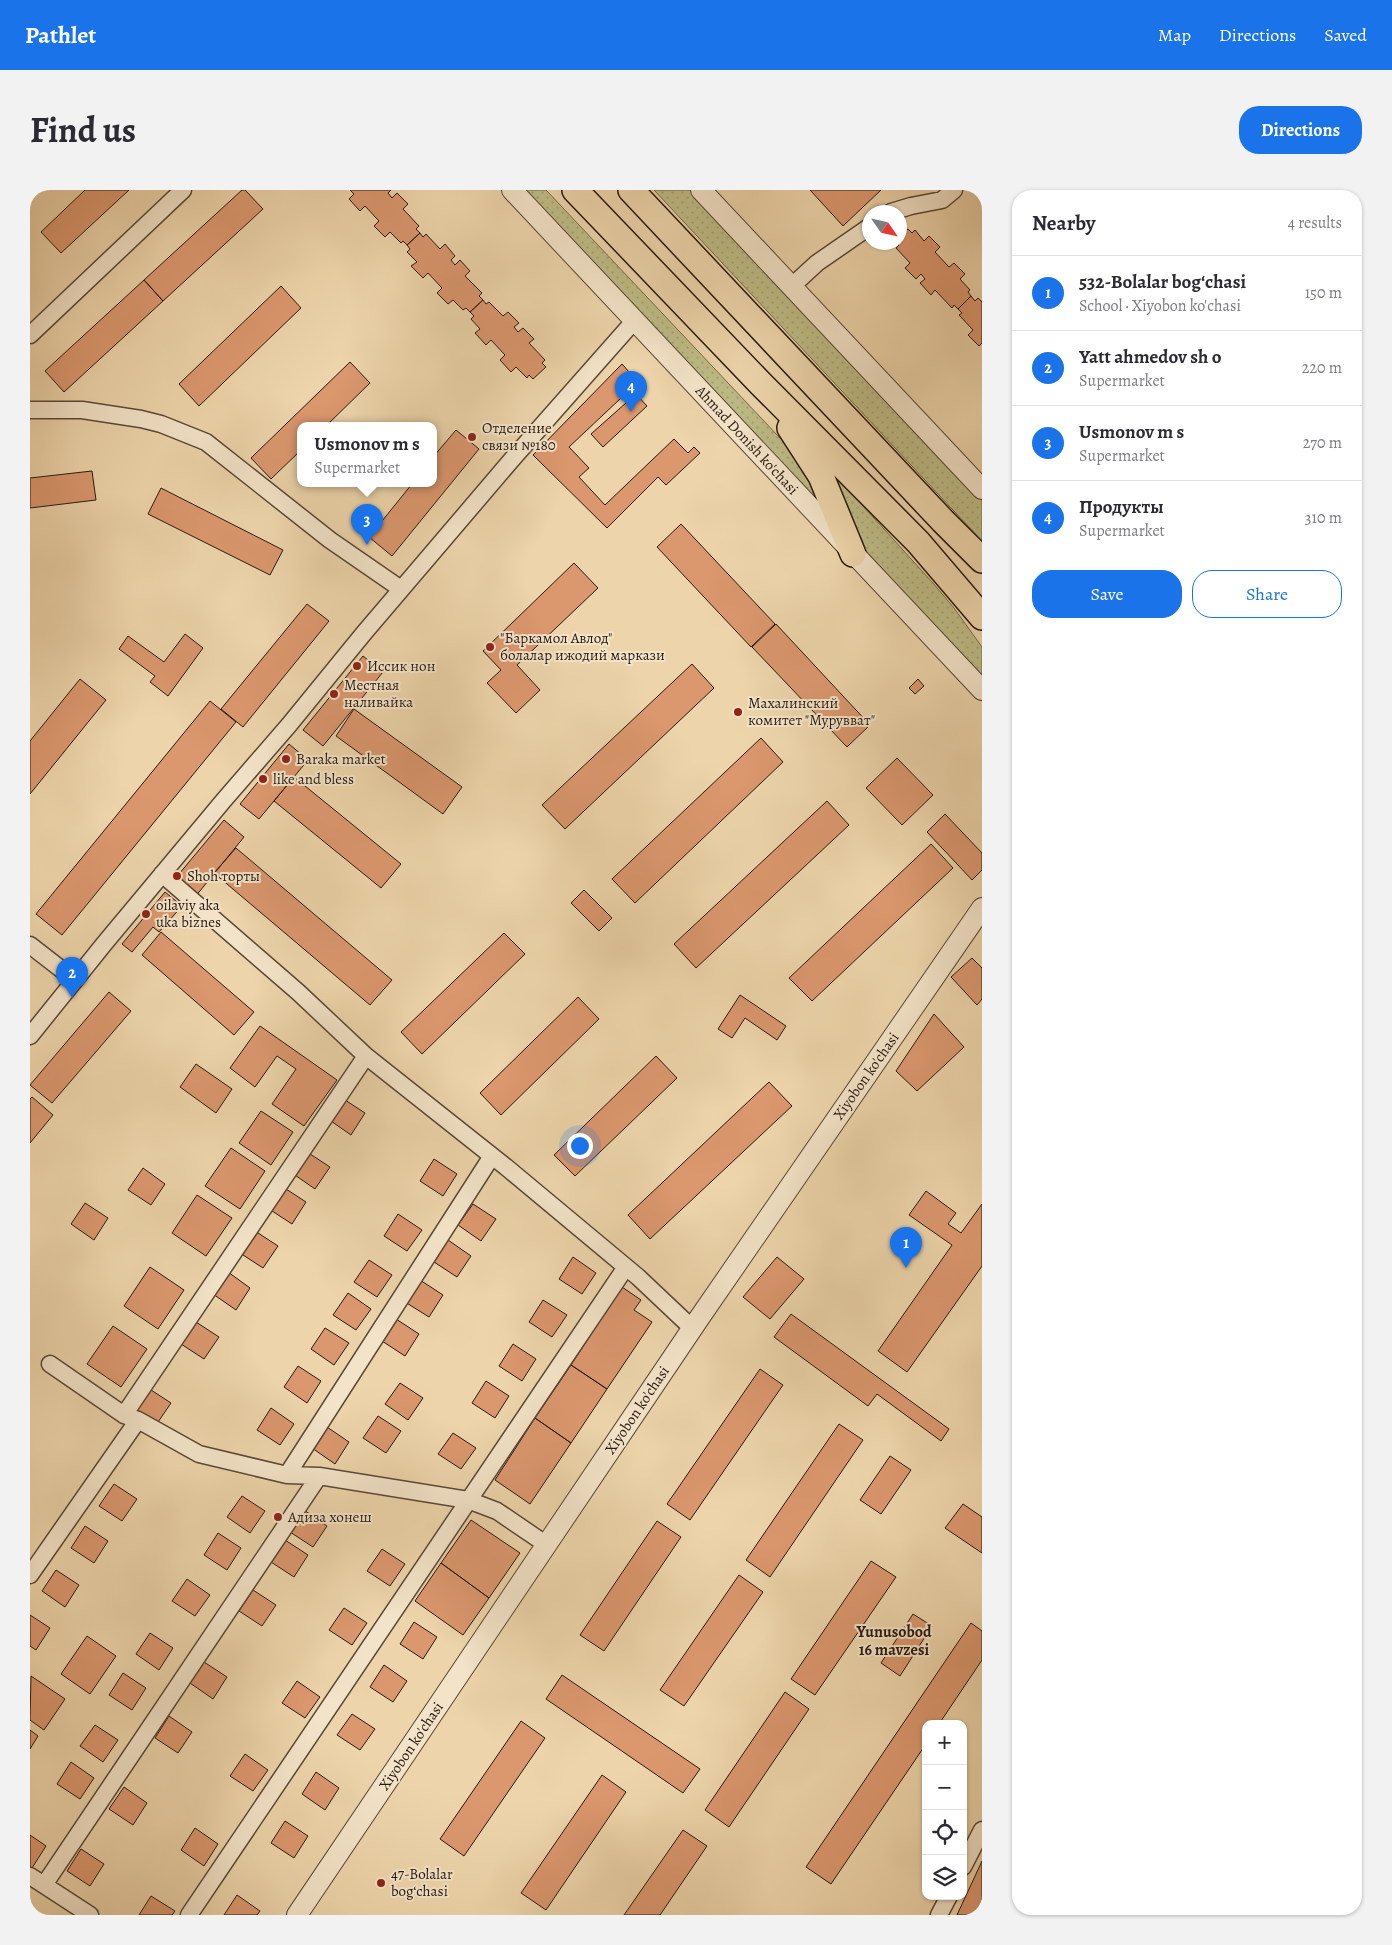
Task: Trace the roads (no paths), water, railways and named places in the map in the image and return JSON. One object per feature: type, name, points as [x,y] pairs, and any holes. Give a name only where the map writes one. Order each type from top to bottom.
[{"type":"main road","points":[[574,190],[761,384],[918,542],[982,617]]},
{"type":"main road","points":[[631,190],[982,560]]},
{"type":"main road","points":[[761,384],[821,476],[853,554]]},
{"type":"street","points":[[30,334],[183,190]]},
{"type":"street","name":"Ahmad Donish ko'chasi","points":[[512,190],[982,690]]},
{"type":"street","points":[[701,190],[982,489]]},
{"type":"street","points":[[907,207],[942,200],[954,190]]},
{"type":"street","points":[[792,286],[816,263],[862,232]]},
{"type":"street","points":[[30,1036],[74,980],[401,589],[635,320]]},
{"type":"street","points":[[30,410],[82,410],[141,419],[161,424],[206,442],[330,540],[401,589]]},
{"type":"street","points":[[162,874],[298,992],[366,1056],[492,1156],[626,1267],[692,1328]]},
{"type":"street","name":"Xiyobon ko'chasi","points":[[297,1915],[692,1328],[982,908]]},
{"type":"street","points":[[30,945],[74,980]]},
{"type":"street","points":[[30,1575],[366,1056]]},
{"type":"street","points":[[286,1475],[492,1156]]},
{"type":"street","points":[[188,1915],[626,1267]]},
{"type":"street","points":[[50,1364],[131,1418],[199,1454],[286,1475],[320,1476],[468,1500],[497,1511],[546,1545]]},
{"type":"street","points":[[44,1885],[320,1476]]},
{"type":"street","points":[[967,1859],[982,1830]]},
{"type":"street","points":[[30,1876],[90,1915]]},
{"type":"street","points":[[940,1915],[946,1900]]},
{"type":"place","name":"Продукты","points":[[631,412]]},
{"type":"place","name":"Отделение связи №180","points":[[472,437]]},
{"type":"place","name":"Usmonov m s","points":[[367,545]]},
{"type":"place","name":"\"Баркамол Авлод\" болалар ижодий маркази","points":[[490,647]]},
{"type":"place","name":"Иссик нон","points":[[357,666]]},
{"type":"place","name":"Местная наливайка","points":[[334,694]]},
{"type":"place","name":"Махалинский комитет \"Мурувват\"","points":[[738,712]]},
{"type":"place","name":"Baraka market","points":[[286,759]]},
{"type":"place","name":"like and bless","points":[[263,779]]},
{"type":"place","name":"Shoh торты","points":[[177,876]]},
{"type":"place","name":"oilaviy aka uka biznes","points":[[146,914]]},
{"type":"place","name":"Yatt ahmedov sh o","points":[[72,998]]},
{"type":"place","name":"532-Bolalar bogʻchasi","points":[[906,1268]]},
{"type":"place","name":"Адиза хонеш","points":[[278,1517]]},
{"type":"place","name":"47-Bolalar bogʻchasi","points":[[381,1883]]},
{"type":"district","name":"Yunusobod 16 mavzesi","points":[[894,1640]]}]
